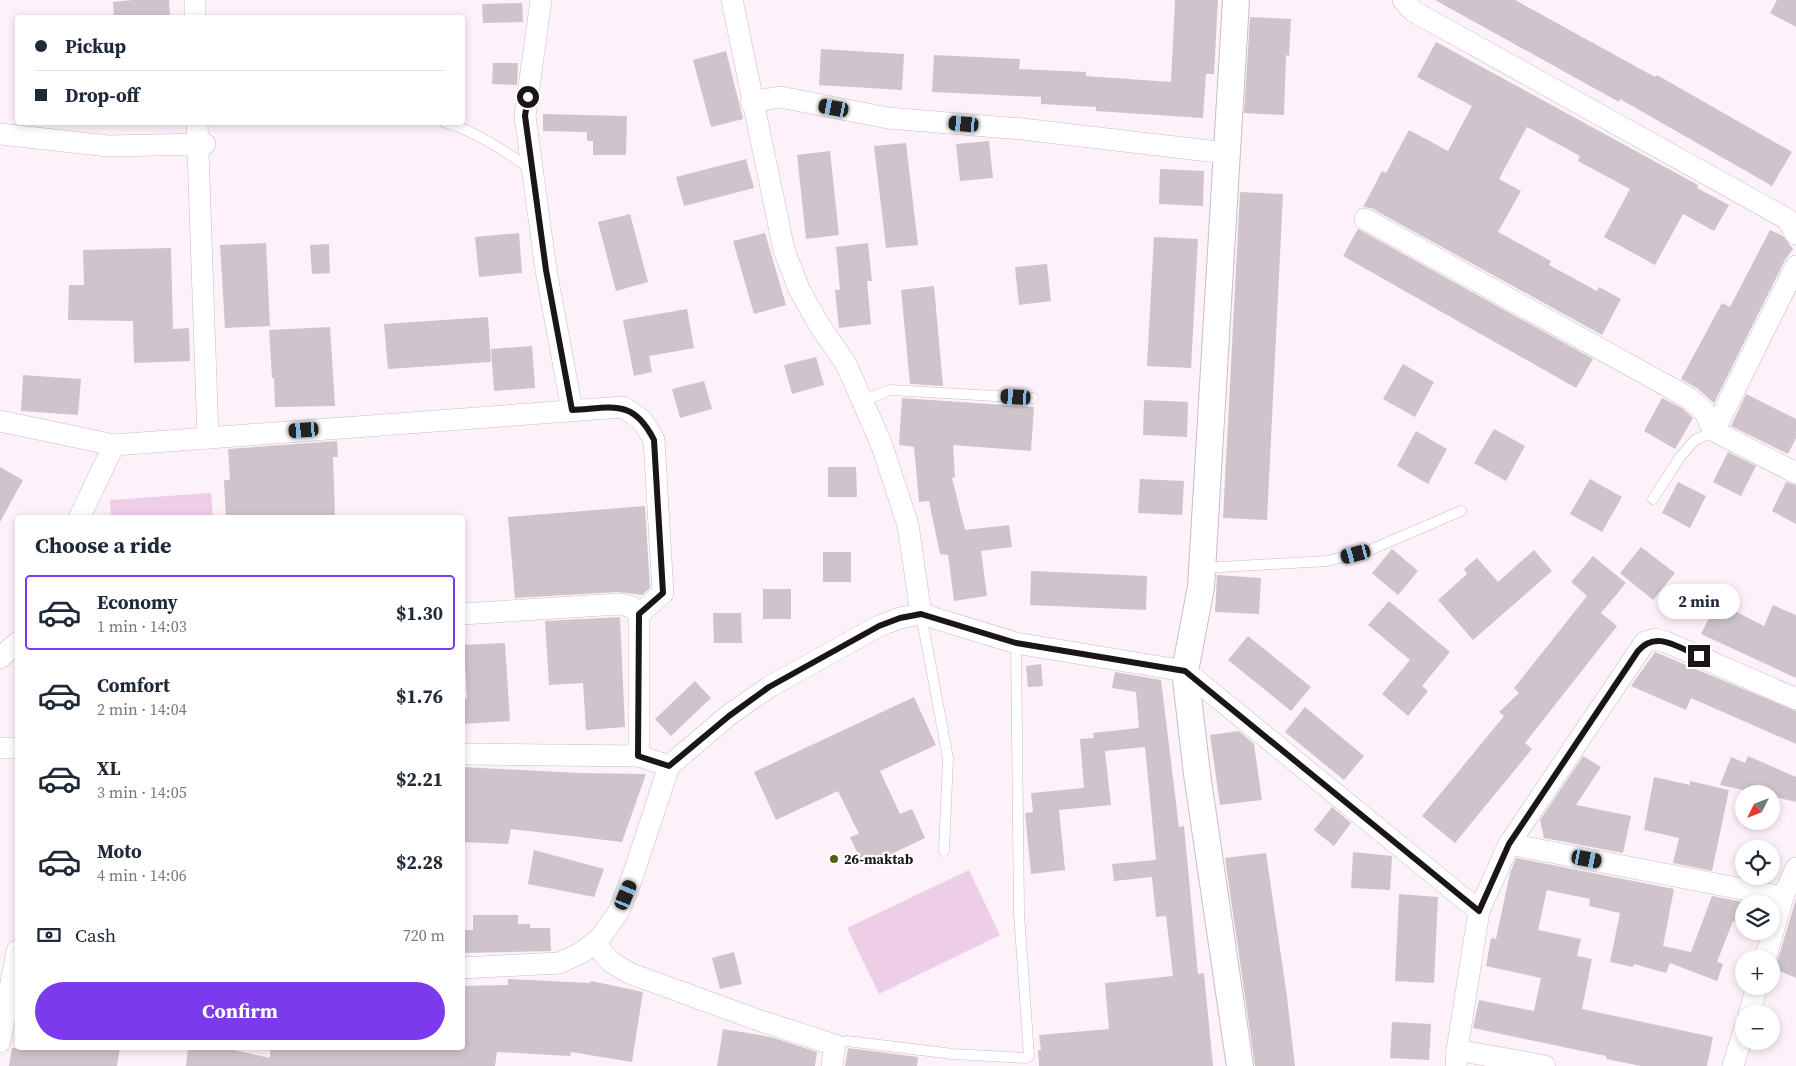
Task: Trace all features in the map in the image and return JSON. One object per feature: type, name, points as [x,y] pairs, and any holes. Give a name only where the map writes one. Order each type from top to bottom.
[{"type":"street","points":[[195,0],[195,15]]},
{"type":"street","points":[[540,0],[525,116],[546,270],[572,410]]},
{"type":"street","points":[[732,0],[751,102],[784,250],[799,289],[818,323],[846,364],[896,483],[908,525],[921,614]]},
{"type":"street","points":[[1236,0],[1201,587],[1185,671],[1197,774],[1240,1066]]},
{"type":"street","points":[[1403,0],[1413,11],[1787,219],[1796,234]]},
{"type":"street","points":[[751,102],[780,97],[888,118],[1022,129],[1226,153]]},
{"type":"street","points":[[0,134],[108,146],[200,136],[208,438]]},
{"type":"street","points":[[1365,219],[1689,398],[1704,411],[1714,432],[1796,473]]},
{"type":"street","points":[[1714,432],[1796,266]]},
{"type":"street","points":[[0,421],[114,444],[623,407],[642,420],[654,440],[663,593],[639,614]]},
{"type":"street","points":[[80,515],[114,444]]},
{"type":"street","points":[[465,614],[619,604],[632,607],[639,614],[638,756]]},
{"type":"street","points":[[465,968],[559,963],[581,953],[594,943],[619,911],[632,878],[669,766],[729,716],[769,687],[879,626],[900,618],[921,614],[1016,643],[1185,671],[1479,911]]},
{"type":"street","points":[[1545,1066],[1457,1058],[1479,911],[1509,844],[1645,642],[1655,639],[1666,642],[1796,699]]},
{"type":"street","points":[[0,658],[15,645]]},
{"type":"street","points":[[0,748],[15,748]]},
{"type":"street","points":[[465,754],[638,756],[669,766]]},
{"type":"street","points":[[1509,844],[1783,898]]},
{"type":"street","points":[[1768,950],[1783,898],[1796,868]]},
{"type":"street","points":[[594,943],[611,962],[629,973],[835,1045],[832,1066]]},
{"type":"street","points":[[0,1042],[11,950]]},
{"type":"street","points":[[1733,1066],[1738,1050]]},
{"type":"lane","points":[[455,125],[533,170]]},
{"type":"lane","points":[[863,401],[890,390],[1034,398]]},
{"type":"lane","points":[[1653,499],[1680,457],[1695,440],[1714,432]]},
{"type":"lane","points":[[1202,568],[1327,561],[1370,550],[1461,511]]},
{"type":"lane","points":[[921,614],[948,758],[944,851]]},
{"type":"lane","points":[[835,1045],[847,1041],[953,1054],[1026,1058],[1029,1056],[1019,913],[1016,643]]},
{"type":"shaded area","points":[[211,493],[213,515],[111,515],[110,500]]},
{"type":"shaded area","points":[[969,870],[1000,935],[879,994],[847,928]]},
{"type":"building","points":[[169,0],[170,15],[114,15],[113,2]]},
{"type":"building","points":[[1175,0],[1218,0],[1214,74],[1206,74],[1203,118],[1096,111],[1096,107],[1041,104],[1041,97],[932,92],[934,55],[1020,59],[1019,69],[1086,72],[1086,76],[1171,82]]},
{"type":"building","points":[[1435,0],[1515,0],[1655,77],[1657,75],[1792,152],[1772,186],[1620,99],[1619,102]]},
{"type":"building","points":[[1777,0],[1796,0],[1796,27],[1770,13]]},
{"type":"building","points":[[522,3],[523,22],[483,23],[482,4]]},
{"type":"building","points":[[1250,17],[1291,19],[1289,56],[1286,55],[1284,115],[1244,113]]},
{"type":"building","points":[[1436,42],[1698,185],[1697,188],[1729,205],[1714,231],[1683,214],[1655,265],[1604,237],[1630,189],[1578,161],[1580,156],[1527,127],[1499,179],[1521,191],[1498,232],[1551,261],[1549,265],[1597,291],[1599,287],[1621,299],[1602,335],[1371,208],[1363,207],[1382,171],[1386,173],[1409,130],[1448,151],[1472,106],[1417,77]]},
{"type":"building","points":[[821,49],[904,54],[902,90],[819,85]]},
{"type":"building","points":[[726,51],[743,119],[711,127],[693,60]]},
{"type":"building","points":[[493,63],[518,63],[517,85],[492,84]]},
{"type":"building","points":[[543,114],[627,116],[626,155],[593,155],[593,141],[587,141],[587,132],[543,131]]},
{"type":"building","points":[[989,141],[993,178],[960,181],[956,144]]},
{"type":"building","points":[[906,143],[918,245],[886,248],[874,146]]},
{"type":"building","points":[[830,151],[839,235],[806,239],[797,155]]},
{"type":"building","points":[[746,159],[754,188],[684,206],[676,177]]},
{"type":"building","points":[[1160,169],[1204,171],[1203,206],[1159,204]]},
{"type":"building","points":[[1240,192],[1283,194],[1267,520],[1223,518]]},
{"type":"building","points":[[630,214],[648,282],[616,291],[598,222]]},
{"type":"building","points":[[1358,229],[1593,359],[1576,388],[1343,256]]},
{"type":"building","points":[[1770,230],[1783,236],[1793,249],[1785,260],[1714,403],[1697,388],[1681,379],[1722,303],[1730,307]]},
{"type":"building","points":[[519,233],[522,273],[479,277],[475,237]]},
{"type":"building","points":[[765,233],[786,305],[754,314],[733,241]]},
{"type":"building","points":[[1154,237],[1198,239],[1191,368],[1147,366]]},
{"type":"building","points":[[266,243],[270,326],[225,328],[220,245]]},
{"type":"building","points":[[868,243],[872,281],[867,281],[871,324],[839,328],[835,290],[840,290],[836,247]]},
{"type":"building","points":[[329,244],[330,273],[312,274],[310,245]]},
{"type":"building","points":[[171,248],[173,329],[189,328],[190,361],[134,363],[133,321],[68,320],[69,285],[84,285],[83,250]]},
{"type":"building","points":[[1047,264],[1051,301],[1019,305],[1015,267]]},
{"type":"building","points":[[934,286],[943,386],[910,384],[901,290]]},
{"type":"building","points":[[687,309],[694,348],[649,356],[652,372],[634,376],[623,320]]},
{"type":"building","points":[[488,317],[491,362],[388,369],[384,324]]},
{"type":"building","points":[[330,327],[335,406],[275,407],[269,330]]},
{"type":"building","points":[[532,346],[535,388],[494,391],[491,349]]},
{"type":"building","points":[[816,357],[824,385],[792,394],[784,365]]},
{"type":"building","points":[[1403,364],[1434,382],[1415,417],[1383,399]]},
{"type":"building","points":[[23,375],[81,379],[78,415],[21,411]]},
{"type":"building","points":[[704,381],[712,409],[680,418],[672,389]]},
{"type":"building","points":[[1746,394],[1796,419],[1796,438],[1788,454],[1731,426]]},
{"type":"building","points":[[902,398],[1034,407],[1031,451],[953,445],[955,477],[952,478],[965,530],[1009,525],[1012,547],[981,551],[987,596],[954,601],[948,555],[940,554],[929,501],[919,502],[914,447],[899,445]]},
{"type":"building","points":[[1662,398],[1682,408],[1693,418],[1675,449],[1644,431]]},
{"type":"building","points":[[1144,400],[1188,402],[1187,437],[1143,435]]},
{"type":"building","points":[[1494,429],[1525,446],[1506,481],[1474,463]]},
{"type":"building","points":[[1416,431],[1447,449],[1428,484],[1397,466]]},
{"type":"building","points":[[337,441],[338,457],[333,457],[335,515],[226,515],[224,480],[230,480],[228,449]]},
{"type":"building","points":[[1728,452],[1756,466],[1741,496],[1713,482]]},
{"type":"building","points":[[0,467],[23,480],[0,522]]},
{"type":"building","points":[[828,467],[856,467],[857,497],[828,497]]},
{"type":"building","points":[[1140,479],[1184,481],[1182,515],[1138,513]]},
{"type":"building","points":[[1590,479],[1622,497],[1602,532],[1570,514]]},
{"type":"building","points":[[1678,482],[1706,496],[1690,528],[1662,513]]},
{"type":"building","points":[[1786,482],[1796,485],[1796,524],[1772,511]]},
{"type":"building","points":[[645,506],[650,588],[642,595],[618,592],[515,598],[508,517]]},
{"type":"building","points":[[1641,547],[1675,573],[1653,600],[1620,573]]},
{"type":"building","points":[[1392,549],[1418,571],[1398,595],[1372,573]]},
{"type":"building","points":[[1534,550],[1552,571],[1473,640],[1438,600],[1467,574],[1464,569],[1477,558],[1498,582]]},
{"type":"building","points":[[823,552],[851,552],[851,582],[823,582]]},
{"type":"building","points":[[1593,556],[1626,583],[1601,613],[1617,626],[1525,743],[1532,749],[1455,843],[1422,816],[1504,716],[1499,712],[1519,693],[1514,688],[1587,596],[1571,582]]},
{"type":"building","points":[[1031,571],[1147,576],[1146,610],[1030,605]]},
{"type":"building","points":[[1217,575],[1261,578],[1259,614],[1215,612]]},
{"type":"building","points":[[763,589],[791,589],[791,619],[763,619]]},
{"type":"building","points":[[1389,601],[1450,652],[1422,686],[1428,691],[1408,716],[1382,694],[1410,660],[1368,625]]},
{"type":"building","points":[[1717,602],[1764,626],[1773,605],[1796,615],[1796,678],[1701,634]]},
{"type":"building","points":[[713,613],[741,613],[742,643],[714,643]]},
{"type":"building","points":[[620,617],[625,727],[586,730],[583,683],[549,685],[545,621]]},
{"type":"building","points":[[1248,636],[1311,687],[1291,711],[1228,660]]},
{"type":"building","points":[[505,643],[510,721],[465,724],[465,698],[467,698],[465,645]]},
{"type":"building","points":[[1655,652],[1796,711],[1796,744],[1691,698],[1686,710],[1631,686]]},
{"type":"building","points":[[1041,664],[1043,686],[1028,687],[1026,666]]},
{"type":"building","points":[[1115,672],[1161,680],[1179,827],[1184,826],[1198,974],[1204,973],[1213,1066],[1039,1066],[1038,1050],[1041,1050],[1039,1035],[1109,1029],[1105,983],[1173,976],[1166,916],[1156,917],[1152,877],[1114,881],[1112,864],[1156,860],[1145,747],[1105,751],[1111,805],[1059,810],[1065,870],[1031,874],[1025,813],[1033,812],[1031,793],[1084,788],[1080,739],[1094,738],[1093,733],[1139,728],[1136,692],[1112,688]]},
{"type":"building","points":[[695,681],[711,698],[671,736],[655,719]]},
{"type":"building","points":[[914,697],[936,745],[880,771],[900,814],[912,809],[925,838],[864,867],[850,837],[859,834],[838,791],[776,820],[754,772]]},
{"type":"building","points":[[1305,707],[1364,756],[1344,780],[1285,732]]},
{"type":"building","points":[[1239,731],[1254,744],[1262,800],[1220,805],[1210,735]]},
{"type":"building","points":[[1583,756],[1601,767],[1576,805],[1631,816],[1623,853],[1544,838],[1540,820]]},
{"type":"building","points":[[1748,756],[1796,777],[1796,802],[1780,798],[1780,785],[1735,785],[1735,788],[1720,785],[1731,757],[1745,763]]},
{"type":"building","points":[[465,767],[579,773],[646,774],[622,842],[511,829],[508,844],[465,842]]},
{"type":"building","points":[[1654,777],[1690,785],[1690,781],[1729,790],[1712,871],[1673,863],[1679,838],[1644,830]]},
{"type":"building","points":[[1332,807],[1351,823],[1334,846],[1314,830]]},
{"type":"building","points":[[534,850],[604,869],[594,897],[528,884]]},
{"type":"building","points":[[1353,852],[1392,856],[1390,890],[1351,888]]},
{"type":"building","points":[[1266,853],[1295,1066],[1255,1066],[1225,858]]},
{"type":"building","points":[[1516,858],[1674,889],[1663,946],[1691,952],[1712,896],[1735,901],[1735,922],[1733,921],[1717,962],[1723,964],[1717,981],[1670,963],[1666,973],[1634,964],[1633,967],[1610,962],[1620,913],[1589,906],[1590,899],[1547,890],[1538,930],[1581,939],[1577,956],[1592,959],[1582,1009],[1713,1037],[1707,1066],[1641,1066],[1606,1059],[1606,1056],[1473,1028],[1479,1000],[1534,1011],[1541,978],[1486,966],[1491,938],[1496,939],[1510,873]]},
{"type":"building","points":[[1399,894],[1438,897],[1434,983],[1395,981]]},
{"type":"building","points":[[1796,899],[1796,978],[1780,971],[1780,952]]},
{"type":"building","points":[[473,915],[518,915],[518,924],[530,924],[530,928],[550,928],[551,951],[465,953],[465,930],[473,930]]},
{"type":"building","points":[[734,952],[742,984],[720,989],[712,958]]},
{"type":"building","points":[[508,979],[590,983],[591,981],[643,992],[632,1062],[571,1052],[570,1056],[497,1052],[495,1066],[186,1066],[188,1050],[234,1050],[270,1058],[270,1050],[465,1050],[465,986],[508,985]]},
{"type":"building","points":[[1392,1022],[1431,1024],[1429,1060],[1390,1058]]},
{"type":"building","points":[[723,1029],[771,1037],[817,1052],[815,1066],[717,1066]]},
{"type":"building","points":[[12,1048],[15,1048],[15,1050],[120,1050],[117,1066],[9,1066]]},
{"type":"building","points":[[848,1048],[918,1057],[917,1066],[845,1066]]},
{"type":"place","name":"26-maktab","points":[[834,859]]},
{"type":"route","points":[[528,97],[525,116],[546,270],[572,410],[623,407],[642,420],[654,440],[663,593],[639,614],[638,756],[669,766],[729,716],[769,687],[857,636],[900,618],[921,614],[1016,643],[1185,671],[1308,774],[1479,911],[1509,844],[1645,642],[1655,639],[1699,656]]}]
